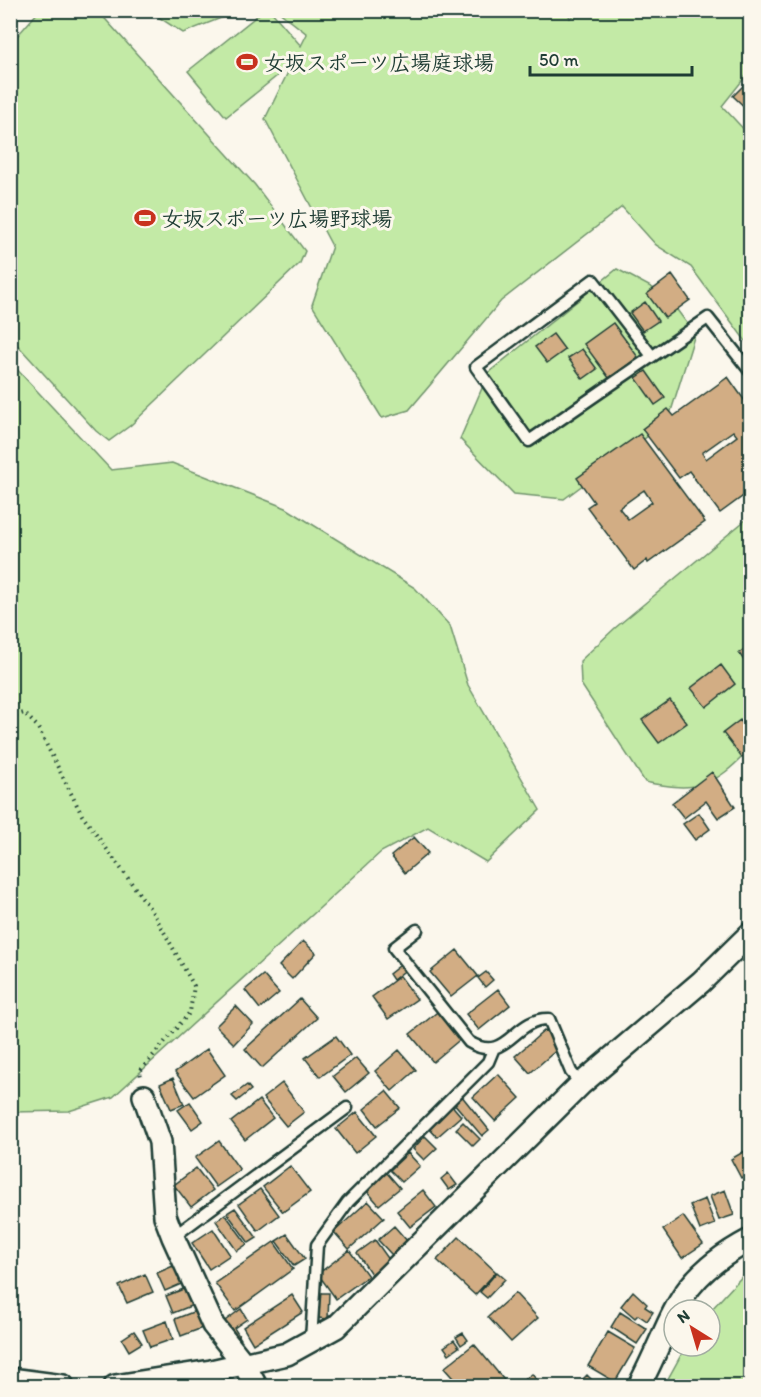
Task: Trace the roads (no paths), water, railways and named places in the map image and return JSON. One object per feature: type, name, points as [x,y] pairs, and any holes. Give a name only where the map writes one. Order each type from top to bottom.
[{"type":"street","points":[[115,1386],[244,1364],[287,1354],[336,1327],[581,1084],[748,943]]},
{"type":"street","points":[[144,1096],[160,1142],[165,1216],[173,1238],[213,1325],[244,1364],[256,1386]]},
{"type":"street","points":[[639,1386],[657,1353],[672,1313],[686,1290],[723,1254],[750,1240]]},
{"type":"street","points":[[10,1379],[63,1386]]},
{"type":"lane","points":[[652,356],[594,280],[476,367],[529,441],[708,318],[750,371]]},
{"type":"lane","points":[[417,930],[394,948],[469,1041],[482,1050],[493,1050]]},
{"type":"lane","points":[[311,1341],[317,1245],[348,1202],[488,1062],[493,1050],[537,1019],[549,1019],[571,1072],[581,1084]]},
{"type":"lane","points":[[173,1238],[347,1108]]},
{"type":"place","name":"女坂スポーツ広場庭球場","points":[[247,62]]},
{"type":"place","name":"女坂スポーツ広場野球場","points":[[145,218]]}]
